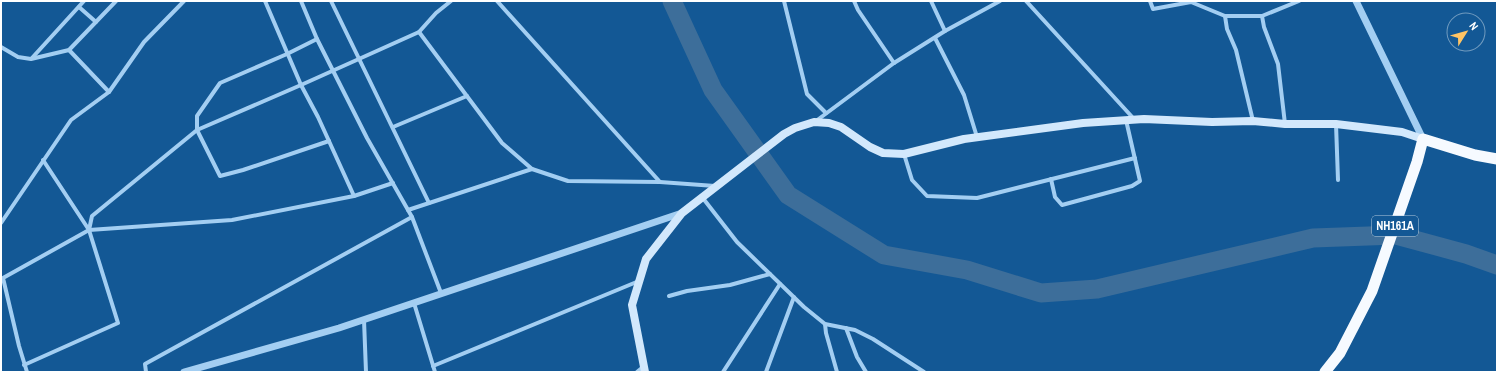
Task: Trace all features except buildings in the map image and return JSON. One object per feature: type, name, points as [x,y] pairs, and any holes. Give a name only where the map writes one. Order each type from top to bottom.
[{"type":"highway","points":[[1423,139],[1475,155],[1497,159]]},
{"type":"highway","name":"NH161A","points":[[1325,372],[1340,353],[1372,291],[1417,162],[1423,139]]},
{"type":"main road","points":[[642,370],[632,305],[646,259],[682,213],[784,134],[795,128],[814,122],[829,123],[841,127],[883,154],[904,154],[964,138],[1083,123],[1135,119],[1212,122],[1253,121],[1285,124],[1336,124],[1402,132],[1423,139]]},
{"type":"street","points":[[31,59],[84,1]]},
{"type":"street","points":[[1,47],[18,57],[31,59],[69,50],[116,1]]},
{"type":"street","points":[[1,223],[70,120],[109,92],[144,42],[184,1]]},
{"type":"street","points":[[265,1],[301,85],[354,196]]},
{"type":"street","points":[[301,1],[317,39],[367,138],[412,217],[441,294]]},
{"type":"street","points":[[331,1],[429,203]]},
{"type":"street","points":[[89,230],[92,216],[197,130],[419,32],[436,13],[451,1]]},
{"type":"street","points":[[497,1],[660,182]]},
{"type":"street","points":[[784,1],[807,94],[826,113]]},
{"type":"street","points":[[854,1],[858,10],[894,62]]},
{"type":"street","points":[[931,1],[945,31]]},
{"type":"street","points":[[814,122],[894,62],[945,31],[1000,1]]},
{"type":"street","points":[[1026,1],[1135,119]]},
{"type":"street","points":[[1150,1],[1154,9],[1191,2],[1225,16],[1262,16],[1299,1]]},
{"type":"street","points":[[1356,1],[1423,139]]},
{"type":"street","points":[[79,7],[96,22]]},
{"type":"street","points":[[1225,16],[1227,29],[1236,50],[1253,121]]},
{"type":"street","points":[[1262,16],[1264,27],[1278,64],[1285,124]]},
{"type":"street","points":[[419,32],[502,143],[532,169],[568,181],[660,182],[716,186]]},
{"type":"street","points":[[935,38],[964,95],[977,137]]},
{"type":"street","points":[[317,39],[287,54],[220,82],[197,116],[197,130],[220,176],[243,170],[329,141]]},
{"type":"street","points":[[69,50],[109,92]]},
{"type":"street","points":[[393,127],[467,96]]},
{"type":"street","points":[[1051,179],[1055,197],[1062,205],[1132,186],[1140,181],[1126,120]]},
{"type":"street","points":[[1336,124],[1338,180]]},
{"type":"street","points":[[904,154],[912,180],[927,196],[976,198],[1135,158]]},
{"type":"street","points":[[24,365],[118,323],[89,230],[43,160]]},
{"type":"street","points":[[408,210],[532,169]]},
{"type":"street","points":[[27,372],[3,278],[89,230],[232,220],[354,196],[393,183]]},
{"type":"street","points":[[702,197],[737,242],[780,284],[825,324],[855,330],[873,339],[924,372]]},
{"type":"street","points":[[184,372],[331,331],[682,213]]},
{"type":"street","points":[[146,372],[145,364],[412,217]]},
{"type":"street","points":[[669,296],[687,291],[730,285],[770,274]]},
{"type":"street","points":[[433,366],[640,281]]},
{"type":"street","points":[[723,372],[780,284]]},
{"type":"street","points":[[766,372],[794,297]]},
{"type":"street","points":[[414,303],[435,372]]},
{"type":"street","points":[[364,320],[366,372]]},
{"type":"street","points":[[825,324],[826,333],[837,372]]},
{"type":"street","points":[[846,328],[857,357],[866,372]]},
{"type":"waterway","points":[[672,1],[713,90],[788,195],[884,255],[967,270],[1041,293],[1097,289],[1313,238],[1396,235],[1466,254],[1497,265]]}]
